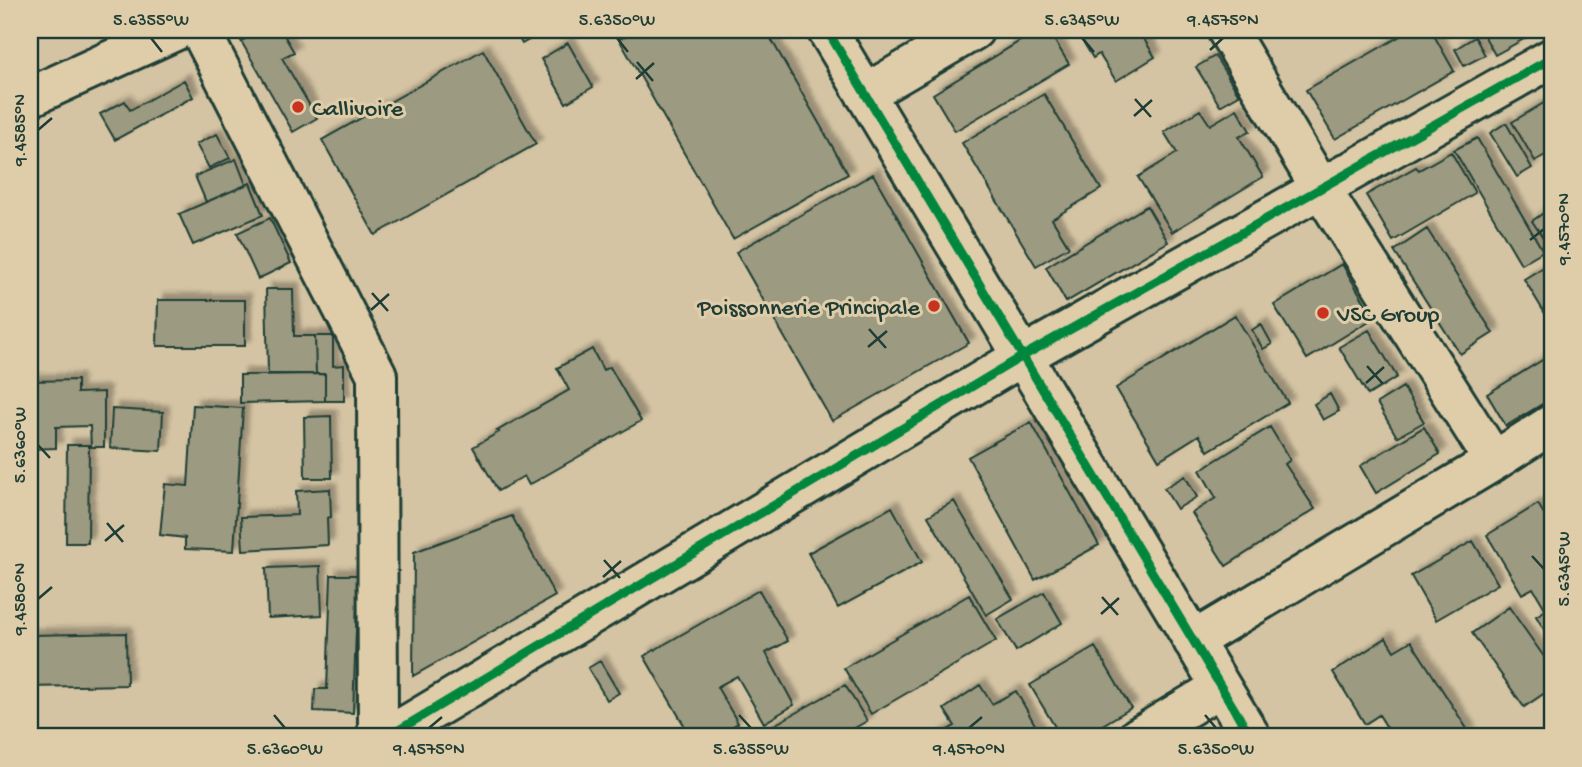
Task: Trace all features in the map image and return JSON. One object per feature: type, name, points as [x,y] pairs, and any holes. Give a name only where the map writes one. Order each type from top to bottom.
[{"type":"street","points":[[30,97],[177,30]]},
{"type":"street","points":[[200,30],[377,375],[378,737]]},
{"type":"street","points":[[827,30],[1251,737]]},
{"type":"street","points":[[865,94],[974,30]]},
{"type":"street","points":[[1227,30],[1321,189],[1494,461]]},
{"type":"street","points":[[387,737],[1023,356],[1552,58]]},
{"type":"street","points":[[1194,641],[1552,424]]},
{"type":"street","points":[[1138,737],[1221,687]]},
{"type":"building","points":[[261,30],[281,30],[294,52],[282,58],[317,118],[293,132],[241,41]]},
{"type":"building","points":[[514,30],[539,30],[541,33],[522,44]]},
{"type":"building","points":[[637,30],[766,30],[848,174],[733,239],[619,39]]},
{"type":"building","points":[[1038,30],[1048,30],[1069,64],[955,131],[933,94]]},
{"type":"building","points":[[1076,30],[1140,30],[1155,57],[1116,81],[1099,54],[1093,58]]},
{"type":"building","points":[[1411,30],[1431,30],[1454,71],[1335,139],[1306,90]]},
{"type":"building","points":[[1481,30],[1540,30],[1495,55]]},
{"type":"building","points":[[1475,37],[1485,55],[1464,66],[1455,49]]},
{"type":"building","points":[[568,43],[593,87],[566,103],[541,59]]},
{"type":"building","points":[[483,50],[536,144],[375,235],[322,140]]},
{"type":"building","points":[[1215,56],[1239,95],[1220,106],[1196,67]]},
{"type":"building","points":[[184,80],[193,97],[115,140],[100,114],[125,101],[130,110]]},
{"type":"building","points":[[1044,94],[1101,189],[1052,219],[1069,247],[1036,266],[962,143]]},
{"type":"building","points":[[1552,98],[1552,151],[1535,161],[1512,122]]},
{"type":"building","points":[[1237,109],[1250,131],[1239,137],[1263,177],[1172,232],[1138,177],[1177,153],[1164,132],[1200,110],[1210,125]]},
{"type":"building","points":[[1506,123],[1532,168],[1517,177],[1490,133]]},
{"type":"building","points":[[217,134],[230,158],[209,168],[196,144]]},
{"type":"building","points":[[1477,138],[1543,251],[1521,264],[1454,150]]},
{"type":"building","points":[[1451,152],[1475,193],[1393,241],[1366,195],[1416,167],[1419,170]]},
{"type":"building","points":[[236,159],[246,185],[206,202],[195,176]]},
{"type":"building","points":[[873,174],[969,343],[832,421],[736,252]]},
{"type":"building","points":[[250,183],[263,215],[193,245],[179,214]]},
{"type":"building","points":[[1147,206],[1168,242],[1066,302],[1046,267]]},
{"type":"building","points":[[1552,207],[1552,251],[1532,221]]},
{"type":"building","points":[[270,218],[291,263],[258,279],[237,233]]},
{"type":"building","points":[[1427,229],[1493,333],[1460,354],[1394,251]]},
{"type":"building","points":[[1552,262],[1552,325],[1524,279]]},
{"type":"building","points":[[1342,264],[1374,318],[1307,359],[1274,305]]},
{"type":"building","points":[[266,289],[293,289],[294,336],[315,336],[316,374],[268,374]]},
{"type":"building","points":[[158,300],[245,300],[245,346],[157,346]]},
{"type":"building","points":[[1235,315],[1288,403],[1208,451],[1199,435],[1159,460],[1116,388]]},
{"type":"building","points":[[1261,324],[1272,344],[1263,349],[1252,330]]},
{"type":"building","points":[[1369,330],[1397,377],[1368,395],[1339,347]]},
{"type":"building","points":[[315,336],[333,336],[333,366],[344,365],[344,401],[325,401],[325,374],[316,374]]},
{"type":"building","points":[[592,349],[603,370],[610,367],[641,421],[529,485],[524,476],[498,491],[473,447],[569,390],[557,368]]},
{"type":"building","points":[[1552,354],[1552,398],[1506,426],[1487,394]]},
{"type":"building","points":[[325,374],[325,401],[240,403],[240,375]]},
{"type":"building","points":[[77,380],[77,393],[104,392],[104,447],[91,447],[90,426],[56,427],[56,448],[30,449],[30,381]]},
{"type":"building","points":[[1403,387],[1424,422],[1397,437],[1377,403]]},
{"type":"building","points":[[1330,394],[1339,411],[1323,420],[1314,404]]},
{"type":"building","points":[[193,405],[243,408],[234,551],[185,549],[185,538],[160,535],[165,484],[188,486]]},
{"type":"building","points":[[112,409],[163,412],[161,451],[110,448]]},
{"type":"building","points":[[331,416],[332,478],[305,478],[304,417]]},
{"type":"building","points":[[1031,422],[1099,545],[1035,580],[968,457]]},
{"type":"building","points":[[1270,427],[1290,460],[1285,464],[1315,509],[1226,566],[1192,513],[1216,498],[1200,470]]},
{"type":"building","points":[[1424,427],[1440,454],[1376,493],[1360,466]]},
{"type":"building","points":[[67,445],[89,445],[88,543],[66,543]]},
{"type":"building","points":[[1185,476],[1197,497],[1177,509],[1164,488]]},
{"type":"building","points":[[330,489],[328,545],[243,550],[241,517],[297,515],[296,491]]},
{"type":"building","points":[[954,501],[1013,599],[986,615],[928,516]]},
{"type":"building","points":[[1538,504],[1552,527],[1552,643],[1536,616],[1546,610],[1533,588],[1522,594],[1487,535]]},
{"type":"building","points":[[892,507],[922,562],[838,608],[808,553]]},
{"type":"building","points":[[512,516],[555,596],[413,676],[414,552]]},
{"type":"building","points":[[1473,541],[1498,584],[1436,620],[1411,576]]},
{"type":"building","points":[[320,566],[322,615],[268,618],[266,568]]},
{"type":"building","points":[[331,575],[358,575],[353,713],[314,711],[315,689],[327,689]]},
{"type":"building","points":[[759,590],[788,641],[766,653],[794,705],[764,723],[737,676],[717,687],[738,723],[714,737],[691,737],[644,656]]},
{"type":"building","points":[[1044,592],[1062,623],[1016,651],[997,619]]},
{"type":"building","points":[[969,595],[996,641],[871,714],[844,668]]},
{"type":"building","points":[[1509,607],[1552,668],[1552,688],[1524,707],[1472,633]]},
{"type":"building","points":[[126,633],[127,685],[30,687],[30,635]]},
{"type":"building","points":[[1386,638],[1394,651],[1411,641],[1469,732],[1461,737],[1393,737],[1379,715],[1365,724],[1333,672]]},
{"type":"building","points":[[1095,647],[1131,708],[1082,737],[1061,737],[1030,685]]},
{"type":"building","points":[[600,661],[619,693],[607,700],[588,668]]},
{"type":"building","points":[[845,685],[867,721],[839,737],[753,737]]},
{"type":"building","points":[[980,685],[992,704],[1016,691],[1042,737],[935,737],[955,726],[944,709]]},
{"type":"cycle path","points":[[827,30],[1251,737]]},
{"type":"cycle path","points":[[387,737],[1023,356],[1552,58]]},
{"type":"place","name":"Callivoire","points":[[298,107]]},
{"type":"place","name":"Poissonnerie Principale","points":[[934,306]]},
{"type":"place","name":"VSC Group","points":[[1323,313]]}]
